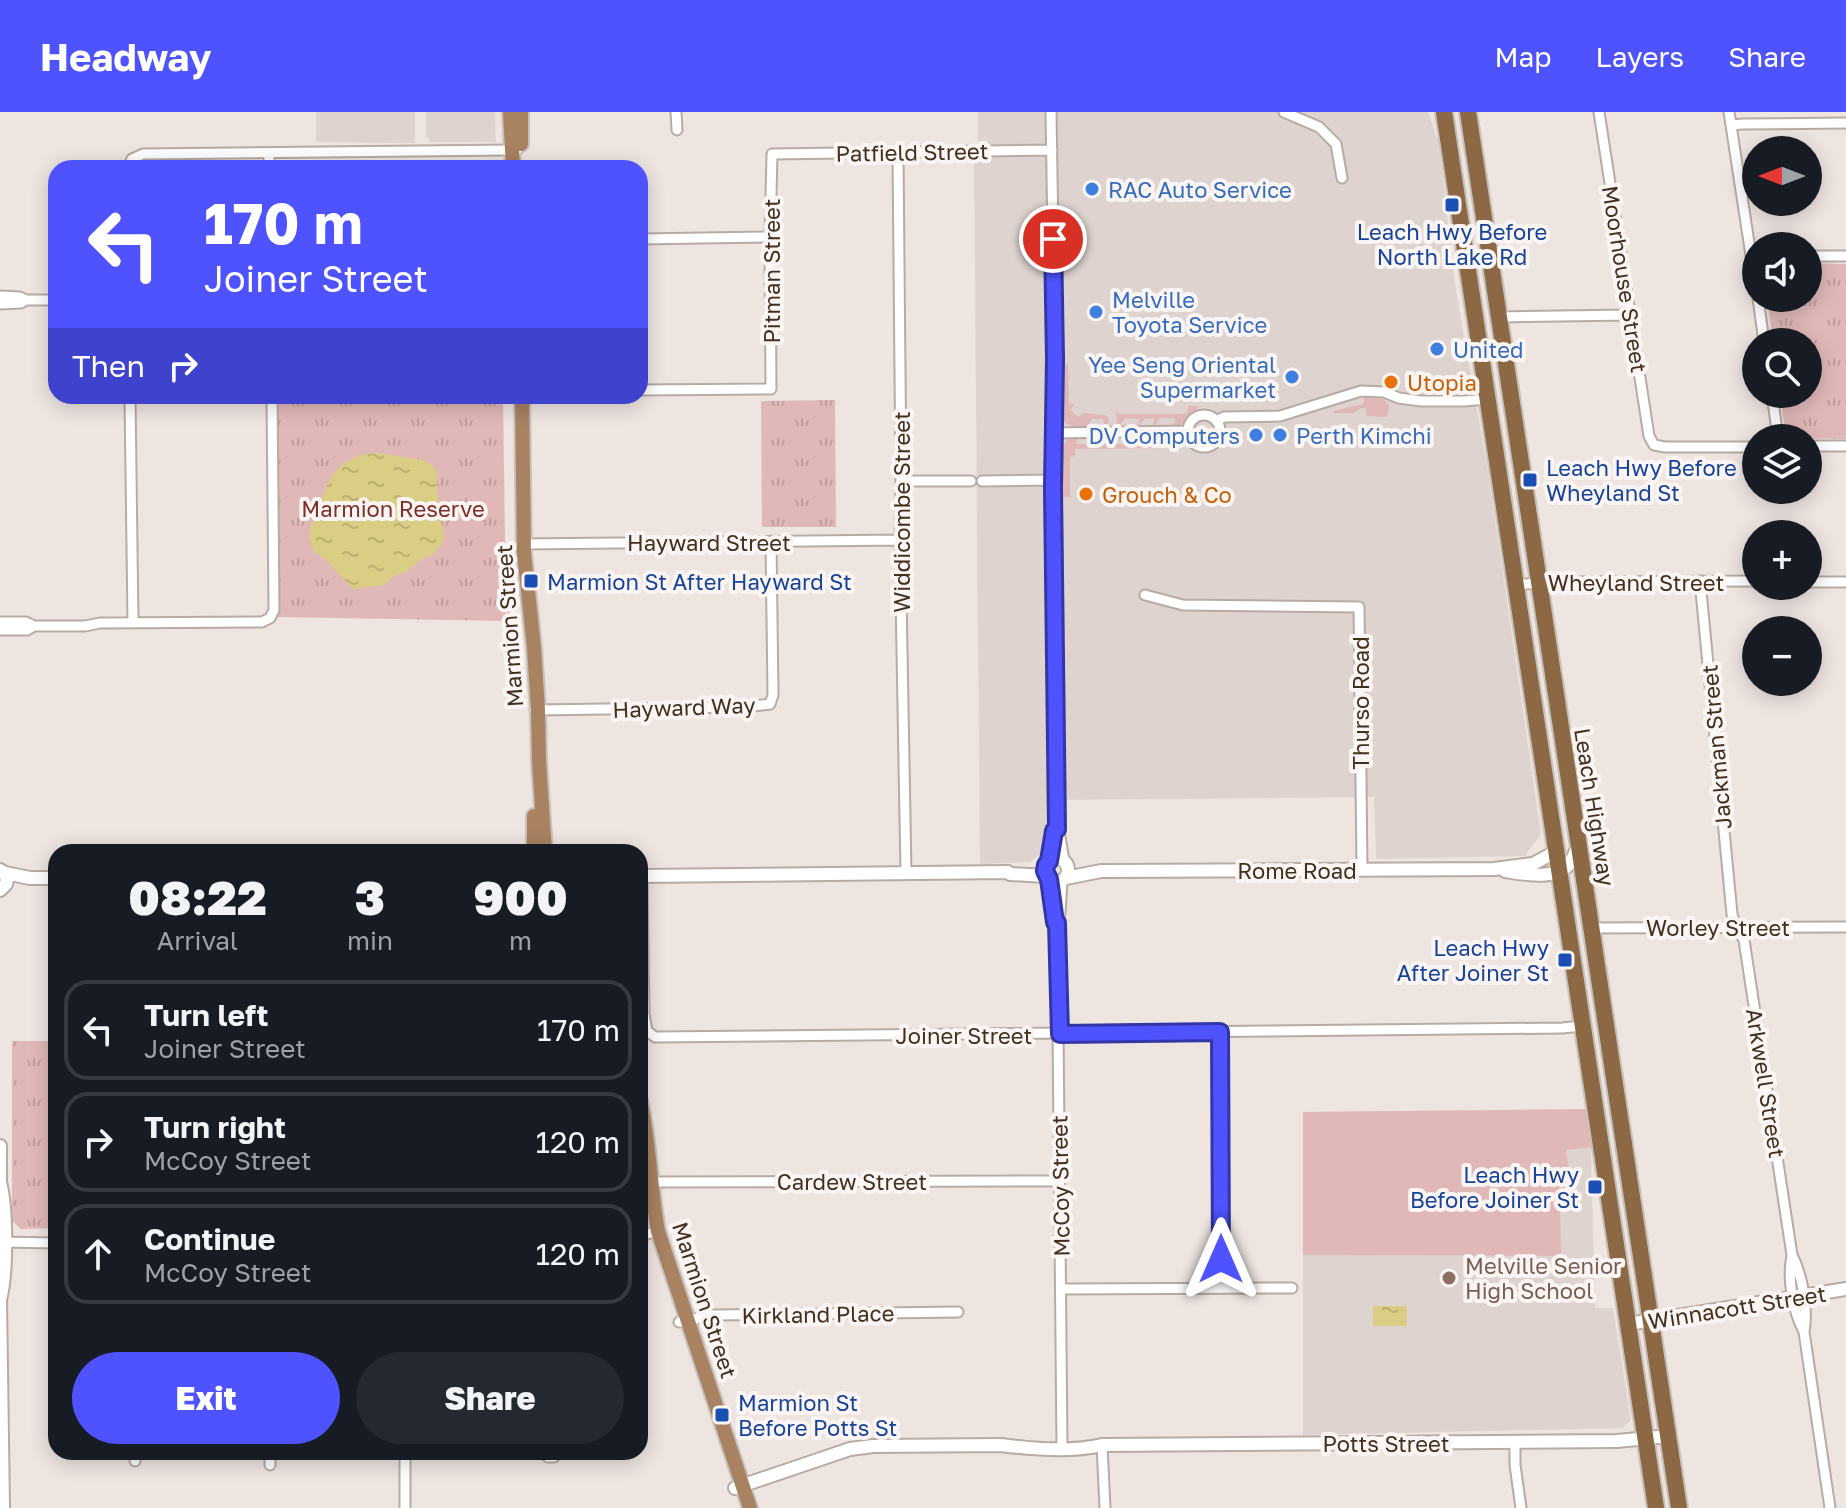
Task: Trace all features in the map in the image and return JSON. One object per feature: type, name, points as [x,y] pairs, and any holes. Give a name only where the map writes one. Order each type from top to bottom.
[{"type":"highway","name":"Leach Highway","points":[[1444,112],[1656,1508]]},
{"type":"highway","name":"Leach Highway","points":[[1468,112],[1679,1508]]},
{"type":"highway","points":[[1463,237],[1486,233]]},
{"type":"main road","points":[[510,112],[519,160]]},
{"type":"main road","points":[[514,160],[521,112]]},
{"type":"main road","name":"Marmion Street","points":[[516,404],[521,544],[544,844]]},
{"type":"main road","name":"Marmion Street","points":[[521,544],[522,404]]},
{"type":"main road","name":"Marmion Street","points":[[534,844],[535,710]]},
{"type":"main road","name":"Marmion Street","points":[[648,1141],[650,1233],[683,1320],[738,1487],[742,1508]]},
{"type":"main road","name":"Marmion Street","points":[[738,1487],[750,1508]]},
{"type":"street","points":[[676,112],[677,130]]},
{"type":"street","name":"McCoy Street","points":[[1051,112],[1062,1445]]},
{"type":"street","points":[[1284,112],[1319,127],[1336,144],[1342,178]]},
{"type":"street","name":"Moorhouse Street","points":[[1599,112],[1649,436],[1654,445],[1665,447],[1742,447]]},
{"type":"street","points":[[1729,112],[1750,232]]},
{"type":"street","points":[[1731,125],[1846,123]]},
{"type":"street","points":[[132,160],[143,154],[516,150]]},
{"type":"street","name":"Patfield Street","points":[[772,154],[1052,150]]},
{"type":"street","name":"Widdicombe Street","points":[[898,152],[906,873]]},
{"type":"street","points":[[269,154],[269,160]]},
{"type":"street","name":"Pitman Street","points":[[648,390],[771,389],[772,154]]},
{"type":"street","points":[[648,239],[770,237]]},
{"type":"street","points":[[1822,256],[1846,256]]},
{"type":"street","points":[[0,296],[48,300]]},
{"type":"street","points":[[0,304],[26,300]]},
{"type":"street","points":[[1498,317],[1630,315]]},
{"type":"street","points":[[1216,421],[1224,417],[1280,416],[1361,391],[1384,392],[1421,401],[1488,399]]},
{"type":"street","points":[[130,404],[133,623]]},
{"type":"street","points":[[0,622],[85,626],[96,623],[262,622],[270,618],[274,610],[272,404]]},
{"type":"street","points":[[1207,415],[1216,421],[1219,434],[1215,442],[1207,446],[1194,443],[1188,431],[1191,422],[1198,416],[1207,415]]},
{"type":"street","points":[[1053,433],[1188,431]]},
{"type":"street","points":[[1822,446],[1846,446]]},
{"type":"street","points":[[901,481],[1053,480]]},
{"type":"street","name":"Hayward Street","points":[[521,544],[900,540]]},
{"type":"street","name":"Hayward Way","points":[[535,710],[770,704],[773,695],[771,542]]},
{"type":"street","name":"Jackman Street","points":[[1700,581],[1732,914]]},
{"type":"street","name":"Wheyland Street","points":[[1516,585],[1539,582],[1742,581]]},
{"type":"street","points":[[1822,582],[1846,582]]},
{"type":"street","name":"Thurso Road","points":[[1145,595],[1183,605],[1359,607],[1362,869]]},
{"type":"street","points":[[0,630],[27,630],[34,626]]},
{"type":"street","points":[[1560,872],[1569,864],[1579,844]]},
{"type":"street","name":"Rome Road","points":[[648,876],[1010,874],[1056,870],[1494,869],[1533,864],[1557,851]]},
{"type":"street","name":"Rome Road","points":[[1494,869],[1522,874],[1560,872]]},
{"type":"street","points":[[2,880],[48,878]]},
{"type":"street","name":"Arkwell Street","points":[[1732,914],[1744,940],[1792,1255],[1790,1268],[1798,1297],[1798,1321],[1804,1332],[1830,1508]]},
{"type":"street","name":"Worley Street","points":[[1591,928],[1846,927]]},
{"type":"street","name":"Joiner Street","points":[[648,1032],[655,1037],[1583,1026]]},
{"type":"street","points":[[1220,1032],[1221,1288]]},
{"type":"street","points":[[0,1146],[0,1184],[4,1196],[4,1286],[0,1299],[3,1508]]},
{"type":"street","name":"Cardew Street","points":[[648,1182],[1059,1181]]},
{"type":"street","points":[[2,1242],[48,1243]]},
{"type":"street","points":[[1062,1289],[1292,1288]]},
{"type":"street","name":"Winnacott Street","points":[[1628,1324],[1846,1289]]},
{"type":"street","name":"Kirkland Place","points":[[683,1320],[714,1315],[958,1312]]},
{"type":"street","name":"Potts Street","points":[[738,1487],[850,1449],[873,1446],[1062,1445],[1089,1448],[1102,1445],[1617,1441],[1668,1436]]},
{"type":"street","points":[[1515,1442],[1521,1508]]},
{"type":"street","points":[[1102,1445],[1105,1508]]},
{"type":"street","points":[[270,1460],[270,1465]]},
{"type":"street","points":[[405,1460],[405,1508]]},
{"type":"shaded area","points":[[316,112],[415,112],[415,143],[316,142]]},
{"type":"shaded area","points":[[426,112],[495,112],[496,142],[429,142],[426,138]]},
{"type":"shaded area","points":[[978,112],[1428,112],[1439,144],[1455,285],[1488,472],[1541,834],[1525,856],[1376,859],[1374,797],[1049,800],[1047,849],[1030,862],[980,864],[974,166]]},
{"type":"shaded area","name":"Melville Senior High School","points":[[1586,1109],[1591,1147],[1595,1308],[1613,1308],[1631,1420],[1623,1428],[1303,1435],[1303,1112]]},
{"type":"green space","points":[[1822,263],[1846,264],[1846,439],[1822,439],[1822,424],[1784,424],[1782,408],[1822,408],[1822,328],[1771,328],[1769,312],[1822,312]]},
{"type":"green space","points":[[1061,364],[1068,364],[1069,404],[1075,404],[1070,410],[1078,417],[1084,413],[1106,415],[1109,420],[1107,427],[1103,419],[1092,419],[1088,426],[1065,423],[1060,412]]},
{"type":"green space","points":[[1364,398],[1384,399],[1389,406],[1387,417],[1366,416],[1366,408],[1353,413],[1334,413],[1363,404]]},
{"type":"green space","points":[[835,400],[836,527],[762,527],[761,401]]},
{"type":"green space","name":"Marmion Reserve","points":[[276,404],[503,404],[505,540],[511,621],[277,617]]},
{"type":"green space","points":[[1188,406],[1198,406],[1192,418],[1176,426],[1172,426],[1176,420],[1174,418],[1160,418],[1155,426],[1152,426],[1155,418],[1144,419],[1139,426],[1140,419],[1125,418],[1120,426],[1117,423],[1116,407],[1118,414],[1180,414],[1187,413]]},
{"type":"green space","points":[[1079,436],[1076,444],[1091,444],[1098,437],[1096,444],[1110,444],[1118,437],[1115,444],[1134,444],[1139,436],[1142,437],[1139,444],[1154,444],[1159,436],[1163,436],[1165,448],[1075,449],[1075,456],[1070,457],[1072,497],[1062,497],[1061,449],[1068,439]]},
{"type":"green space","points":[[12,1041],[48,1041],[48,1228],[21,1229],[12,1221]]},
{"type":"green space","points":[[1586,1109],[1591,1147],[1566,1150],[1574,1207],[1560,1209],[1561,1256],[1303,1255],[1303,1112]]},
{"type":"water","points":[[378,453],[423,460],[432,465],[437,472],[438,511],[445,537],[431,555],[384,585],[353,589],[314,551],[309,538],[311,525],[336,470],[361,455]]},
{"type":"water","points":[[1373,1306],[1407,1306],[1407,1326],[1373,1326]]},
{"type":"place","name":"RAC Auto Service","points":[[1092,189]]},
{"type":"place","name":"Leach Hwy Before North Lake Rd","points":[[1452,205]]},
{"type":"place","name":"Melville Toyota Service","points":[[1096,312]]},
{"type":"place","name":"United","points":[[1437,349]]},
{"type":"place","name":"Yee Seng Oriental Supermarket","points":[[1292,377]]},
{"type":"place","name":"Utopia","points":[[1391,382]]},
{"type":"place","name":"DV Computers","points":[[1256,435]]},
{"type":"place","name":"Perth Kimchi","points":[[1280,435]]},
{"type":"place","name":"Leach Hwy Before Wheyland St","points":[[1530,480]]},
{"type":"place","name":"Grouch & Co","points":[[1086,494]]},
{"type":"place","name":"Marmion St After Hayward St","points":[[531,581]]},
{"type":"place","name":"Leach Hwy After Joiner St","points":[[1565,960]]},
{"type":"place","name":"Leach Hwy Before Joiner St","points":[[1595,1187]]},
{"type":"place","name":"Melville Senior High School","points":[[1449,1278]]},
{"type":"place","name":"Marmion St Before Potts St","points":[[722,1415]]},
{"type":"route","points":[[1053,239],[1057,829],[1045,871],[1057,923],[1060,1034],[1220,1032],[1221,1259]]}]
